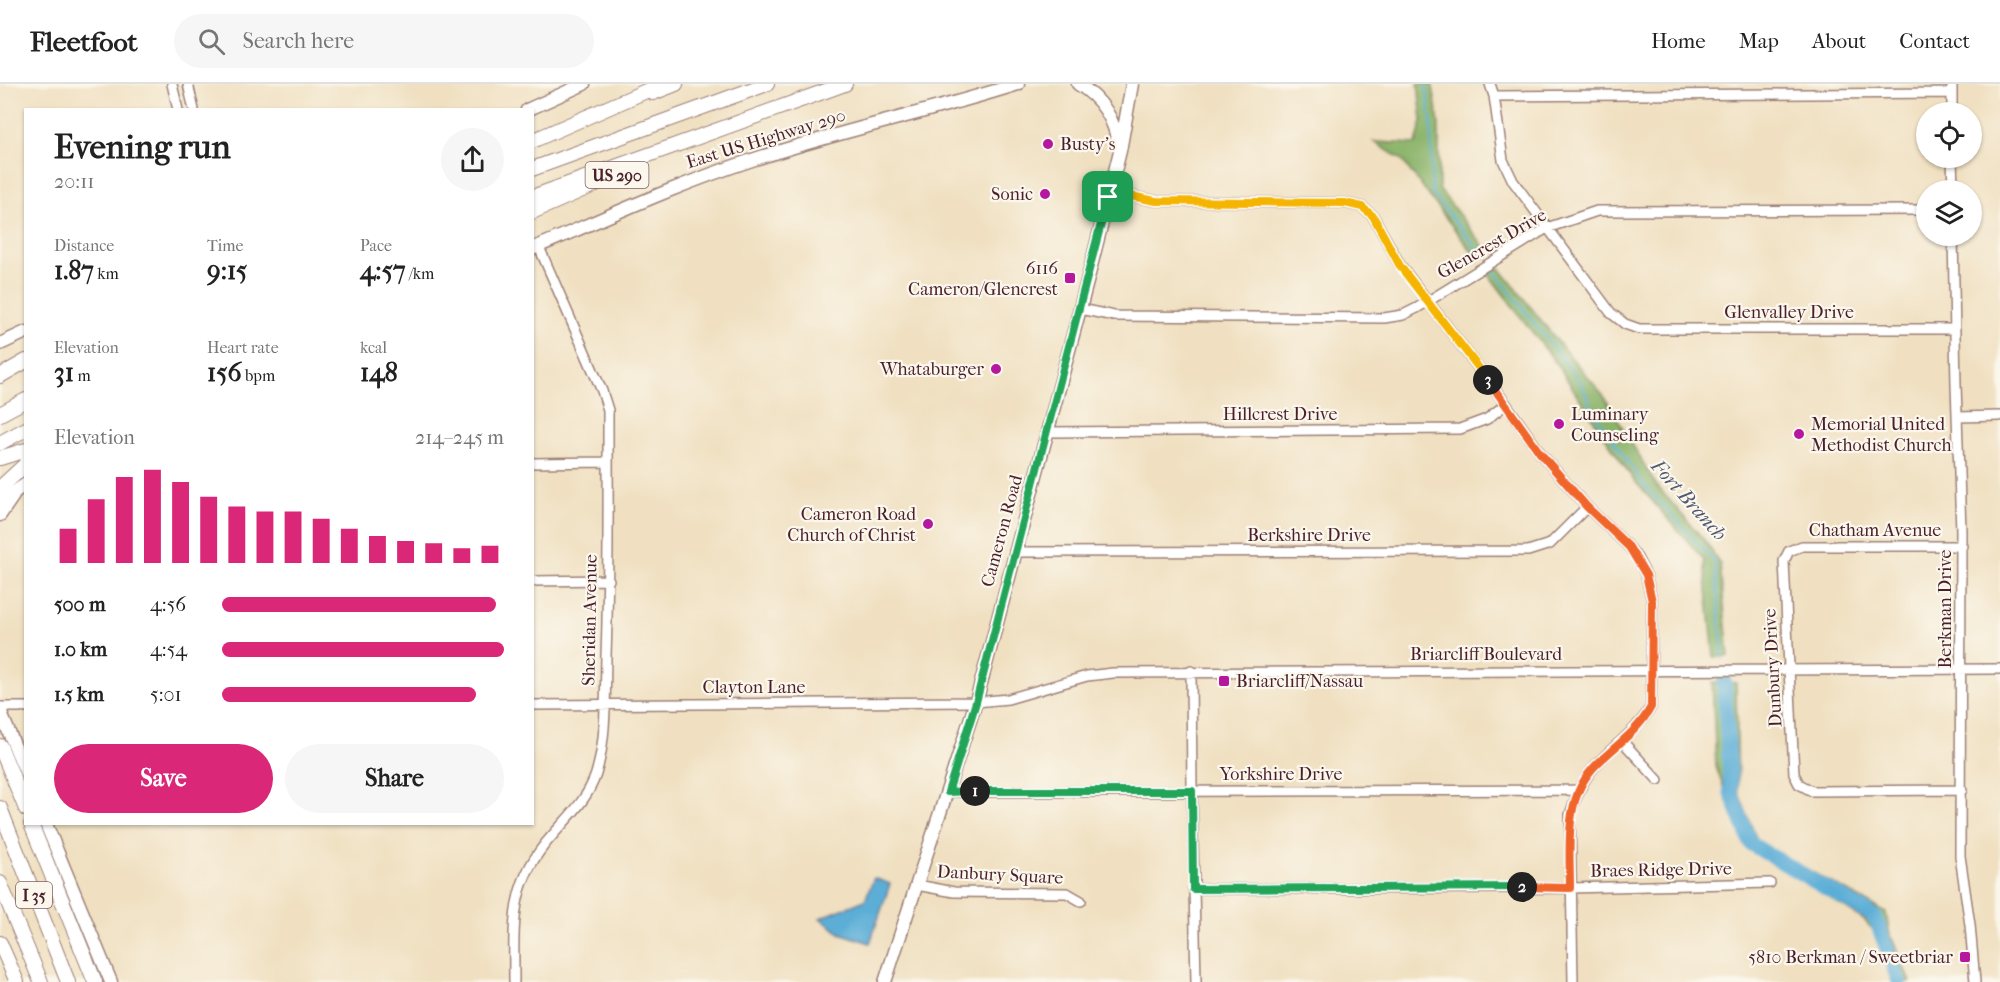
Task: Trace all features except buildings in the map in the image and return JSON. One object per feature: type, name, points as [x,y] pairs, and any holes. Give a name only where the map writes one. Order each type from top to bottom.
[{"type":"highway","points":[[534,140],[662,84]]},
{"type":"highway","points":[[578,121],[676,84]]},
{"type":"highway","points":[[534,168],[767,84]]},
{"type":"highway","name":"US 290","points":[[534,211],[641,165],[700,136],[844,84]]},
{"type":"highway","points":[[534,195],[700,136]]},
{"type":"highway","points":[[0,376],[24,362]]},
{"type":"highway","points":[[0,414],[24,401]]},
{"type":"highway","points":[[0,443],[24,429]]},
{"type":"highway","points":[[0,458],[24,451]]},
{"type":"highway","points":[[0,488],[24,466]]},
{"type":"highway","points":[[0,746],[24,804]]},
{"type":"highway","name":"I 35","points":[[0,808],[68,982]]},
{"type":"highway","points":[[32,825],[95,982]]},
{"type":"highway","name":"I 35","points":[[0,883],[41,982]]},
{"type":"highway","points":[[0,943],[17,982]]},
{"type":"main road","points":[[531,108],[584,84]]},
{"type":"main road","name":"East US Highway 290","points":[[536,248],[637,203],[721,171],[793,148],[1018,84]]},
{"type":"main road","points":[[1078,84],[1099,100],[1107,111],[1113,122],[1120,151]]},
{"type":"main road","name":"Cameron Road","points":[[885,982],[976,702],[1110,192],[1132,84]]},
{"type":"main road","points":[[0,344],[24,333]]},
{"type":"main road","points":[[0,502],[21,487]]},
{"type":"main road","points":[[0,515],[21,487]]},
{"type":"main road","points":[[0,709],[24,768]]},
{"type":"main road","points":[[46,825],[111,982]]},
{"type":"street","points":[[172,84],[178,108]]},
{"type":"street","points":[[188,84],[194,108]]},
{"type":"street","points":[[1490,84],[1494,96],[1503,160],[1513,181],[1547,228]]},
{"type":"street","points":[[1494,96],[1952,89]]},
{"type":"street","points":[[1110,192],[1156,201],[1345,203],[1362,207],[1379,223],[1400,266],[1506,404],[1540,453],[1587,507],[1629,547],[1646,575],[1652,601],[1651,707],[1644,720],[1595,766],[1578,790],[1570,815],[1572,982]]},
{"type":"street","name":"Glencrest Drive","points":[[1080,309],[1114,316],[1384,318],[1403,315],[1428,302],[1547,228],[1597,211],[1916,210]]},
{"type":"street","name":"Glenvalley Drive","points":[[1547,228],[1611,313],[1625,324],[1639,329],[1954,329]]},
{"type":"street","name":"Berkman Drive","points":[[1953,246],[1962,546],[1960,856],[1975,982]]},
{"type":"street","name":"Sheridan Avenue","points":[[514,982],[514,927],[520,886],[538,853],[584,799],[595,775],[602,745],[605,704],[609,580],[608,410],[605,398],[536,248]]},
{"type":"street","name":"Hillcrest Drive","points":[[1048,432],[1460,429],[1487,418],[1506,404]]},
{"type":"street","points":[[1958,417],[2000,416]]},
{"type":"street","points":[[534,463],[608,462]]},
{"type":"street","name":"Berkshire Drive","points":[[1014,552],[1528,551],[1550,544],[1587,507]]},
{"type":"street","name":"Chatham Avenue","points":[[1789,551],[1802,546],[1962,546]]},
{"type":"street","name":"Dunbury Drive","points":[[1789,551],[1784,561],[1794,774],[1799,784],[1812,791],[1962,790]]},
{"type":"street","points":[[534,580],[609,580]]},
{"type":"street","name":"Briarcliff Boulevard","points":[[976,702],[1016,697],[1087,676],[1113,673],[2000,669]]},
{"type":"street","points":[[1191,672],[1196,982]]},
{"type":"street","name":"Clayton Lane","points":[[534,705],[976,702]]},
{"type":"street","points":[[0,709],[24,707]]},
{"type":"street","points":[[1622,741],[1658,780]]},
{"type":"street","name":"Yorkshire Drive","points":[[948,792],[1578,790]]},
{"type":"street","name":"Braes Ridge Drive","points":[[1193,889],[1570,888],[1770,883]]},
{"type":"street","name":"Danbury Square","points":[[917,885],[954,892],[1067,893],[1081,901]]},
{"type":"green space","points":[[1418,84],[1432,84],[1433,87],[1439,123],[1439,189],[1489,253],[1478,260],[1401,159],[1374,142],[1416,144],[1422,121]]},
{"type":"green space","points":[[1499,267],[1604,396],[1656,485],[1706,542],[1720,564],[1729,656],[1714,657],[1704,560],[1632,478],[1556,363],[1488,274]]},
{"type":"green space","points":[[1712,682],[1736,683],[1738,791],[1758,842],[1886,913],[1889,931],[1910,982],[1893,982],[1877,934],[1864,920],[1744,843],[1716,767]]},
{"type":"water","points":[[874,878],[890,884],[870,943],[840,933],[820,918],[865,900]]},
{"type":"waterway","name":"Fort Branch","points":[[1426,84],[1431,121],[1432,193],[1482,255]]},
{"type":"waterway","name":"Fort Branch","points":[[1493,270],[1581,383],[1594,413],[1643,484],[1715,562],[1723,658]]},
{"type":"waterway","name":"Fort Branch","points":[[1724,681],[1731,793],[1751,844],[1875,917],[1899,982]]},
{"type":"place","name":"Busty’s","points":[[1048,144]]},
{"type":"place","name":"Sonic","points":[[1045,194]]},
{"type":"place","name":"6116 Cameron/Glencrest","points":[[1070,278]]},
{"type":"place","name":"Whataburger","points":[[996,369]]},
{"type":"place","name":"Luminary Counseling","points":[[1559,424]]},
{"type":"place","name":"Memorial United Methodist Church","points":[[1799,434]]},
{"type":"place","name":"Cameron Road Church of Christ","points":[[928,524]]},
{"type":"place","name":"Briarcliff/Nassau","points":[[1224,681]]},
{"type":"place","name":"5810 Berkman / Sweetbriar","points":[[1965,957]]},
{"type":"route","points":[[1110,192],[1156,201],[1345,203],[1362,207],[1379,223],[1400,266],[1506,404],[1540,453],[1587,507],[1629,547],[1637,558],[1646,575],[1652,601],[1651,707],[1644,720],[1595,766],[1578,790],[1570,815],[1570,888],[1562,886],[1193,889],[1192,791],[948,792],[976,702],[1108,197],[1110,192]]}]
